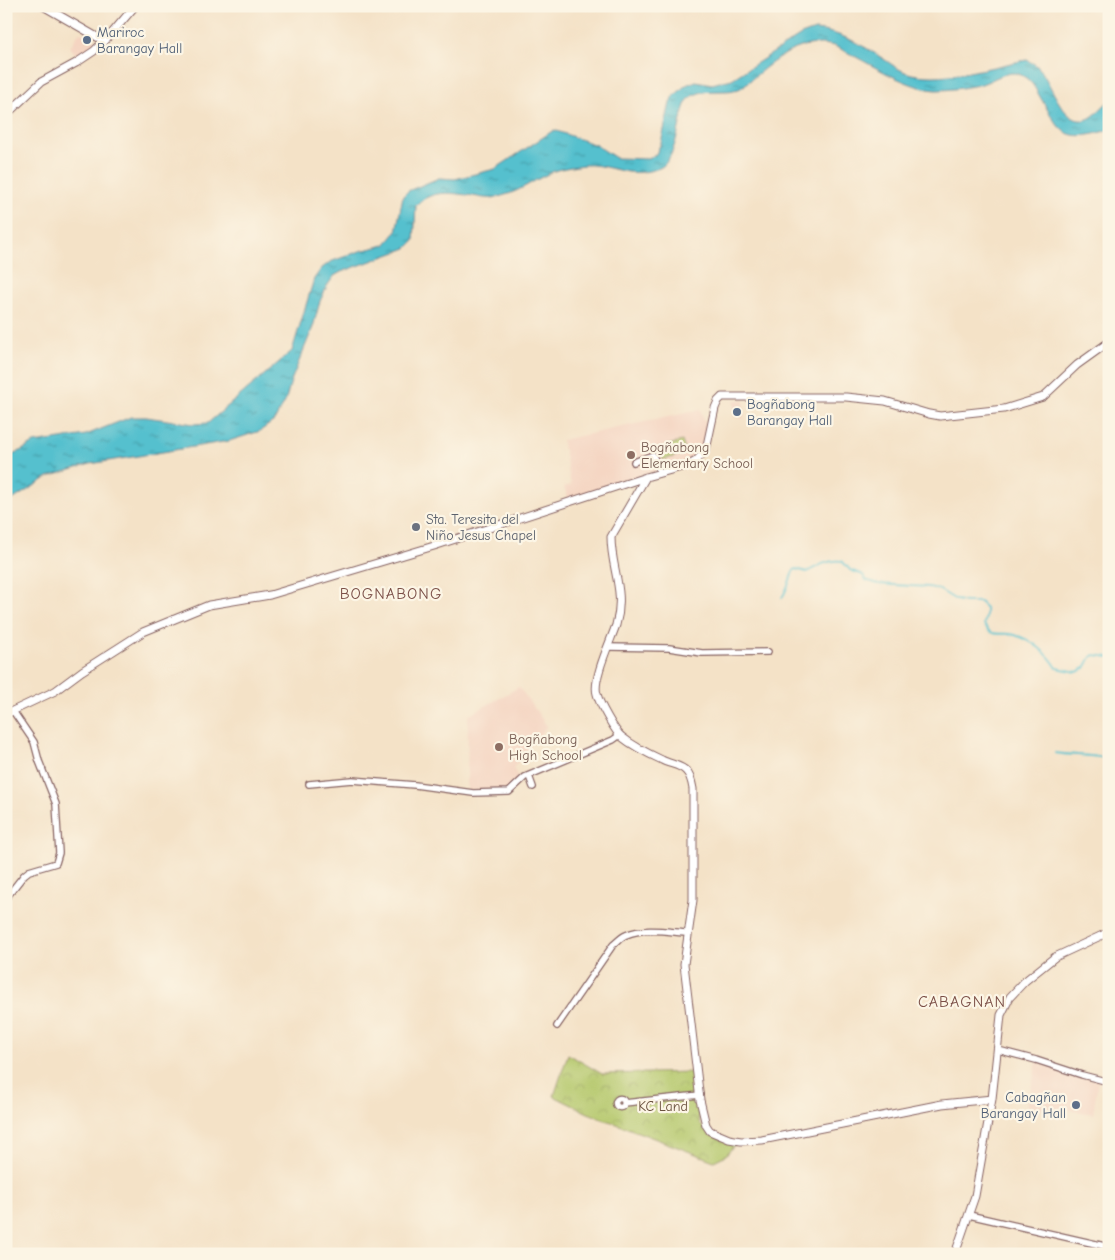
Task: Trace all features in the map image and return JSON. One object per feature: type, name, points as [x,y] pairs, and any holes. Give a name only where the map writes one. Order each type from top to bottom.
[{"type":"street","points":[[42,6],[104,41]]},
{"type":"street","points":[[6,115],[41,82],[82,60],[104,41],[135,6]]},
{"type":"street","points":[[6,898],[29,871],[56,863],[58,853],[56,804],[39,761],[34,742],[10,713],[56,691],[143,632],[209,605],[270,595],[434,546],[646,477],[689,465],[702,456],[708,445],[715,408],[718,400],[722,397],[846,397],[885,401],[940,416],[1004,409],[1044,397],[1077,365],[1109,342]]},
{"type":"street","points":[[634,462],[653,455],[660,473]]},
{"type":"street","points":[[646,477],[611,537],[620,605],[616,624],[601,666],[596,693],[620,735],[657,758],[686,771],[691,778],[693,789],[694,900],[684,964],[700,1095],[706,1125],[710,1131],[729,1140],[741,1142],[762,1140],[942,1104],[992,1099]]},
{"type":"street","points":[[608,648],[670,648],[702,653],[768,652]]},
{"type":"street","points":[[309,784],[373,780],[459,792],[490,794],[512,791],[521,781],[529,776],[613,740],[620,735]]},
{"type":"street","points":[[529,776],[533,787]]},
{"type":"street","points":[[557,1026],[613,945],[625,935],[656,931],[688,933]]},
{"type":"street","points":[[955,1254],[975,1196],[992,1099],[1001,1015],[1010,997],[1025,981],[1055,957],[1109,932]]},
{"type":"street","points":[[998,1050],[1109,1082]]},
{"type":"street","points":[[624,1103],[700,1095]]},
{"type":"street","points":[[969,1215],[1109,1247]]},
{"type":"shaded area","points":[[80,32],[98,42],[79,58],[70,47]]},
{"type":"shaded area","points":[[734,400],[744,400],[744,419],[734,417]]},
{"type":"shaded area","name":"Bogñabong Elementary School","points":[[700,410],[708,429],[703,449],[692,460],[568,498],[564,487],[571,485],[562,440]]},
{"type":"shaded area","name":"Bogñabong High School","points":[[519,687],[547,726],[513,768],[519,778],[509,790],[467,791],[468,716]]},
{"type":"shaded area","points":[[1037,1062],[1098,1081],[1093,1114],[1069,1110],[1072,1089],[1067,1115],[1027,1106]]},
{"type":"green space","points":[[682,441],[686,453],[663,460],[659,448]]},
{"type":"green space","name":"KC Land","points":[[568,1054],[602,1074],[693,1072],[700,1124],[710,1135],[735,1144],[726,1155],[714,1161],[588,1113],[554,1096]]},
{"type":"water","points":[[815,30],[833,33],[850,40],[902,71],[918,75],[933,76],[965,73],[1027,60],[1036,65],[1042,72],[1064,110],[1079,120],[1088,119],[1109,101],[1109,130],[1081,136],[1065,132],[1058,126],[1032,83],[1016,73],[1005,74],[978,85],[936,90],[898,79],[834,46],[820,44],[795,49],[773,62],[741,88],[728,91],[702,92],[690,98],[686,102],[670,155],[664,165],[657,169],[636,172],[583,165],[554,171],[516,191],[492,198],[443,193],[429,196],[422,200],[416,205],[414,241],[407,248],[334,276],[320,301],[313,327],[291,381],[285,402],[274,421],[260,431],[229,441],[90,464],[48,477],[6,504],[6,457],[34,443],[86,435],[131,417],[146,417],[194,424],[208,423],[292,351],[314,279],[321,269],[330,262],[360,251],[385,245],[396,232],[403,196],[408,191],[439,178],[455,179],[495,169],[554,130],[596,145],[616,158],[649,159],[656,154],[661,143],[670,103],[674,96],[686,85],[696,81],[712,84],[732,79],[801,35]]},
{"type":"waterway","points":[[782,598],[793,571],[796,569],[807,572],[828,562],[842,561],[850,570],[863,575],[866,580],[878,584],[928,587],[938,589],[956,600],[980,602],[986,608],[984,624],[987,629],[993,633],[1015,635],[1027,640],[1044,652],[1057,668],[1077,672],[1085,668],[1091,657],[1095,655],[1109,657]]},
{"type":"waterway","points":[[1055,753],[1096,756],[1109,759]]},
{"type":"place","name":"Mariroc Barangay Hall","points":[[87,40]]},
{"type":"place","name":"Bogñabong Barangay Hall","points":[[737,412]]},
{"type":"place","name":"Bogñabong Elementary School","points":[[631,455]]},
{"type":"place","name":"Sta. Teresita del Niño Jesus Chapel","points":[[416,527]]},
{"type":"place","name":"Bogñabong High School","points":[[499,747]]},
{"type":"place","name":"Cabagñan Barangay Hall","points":[[1076,1105]]},
{"type":"district","name":"BOGNABONG","points":[[391,593]]},
{"type":"district","name":"CABAGNAN","points":[[962,1001]]}]
